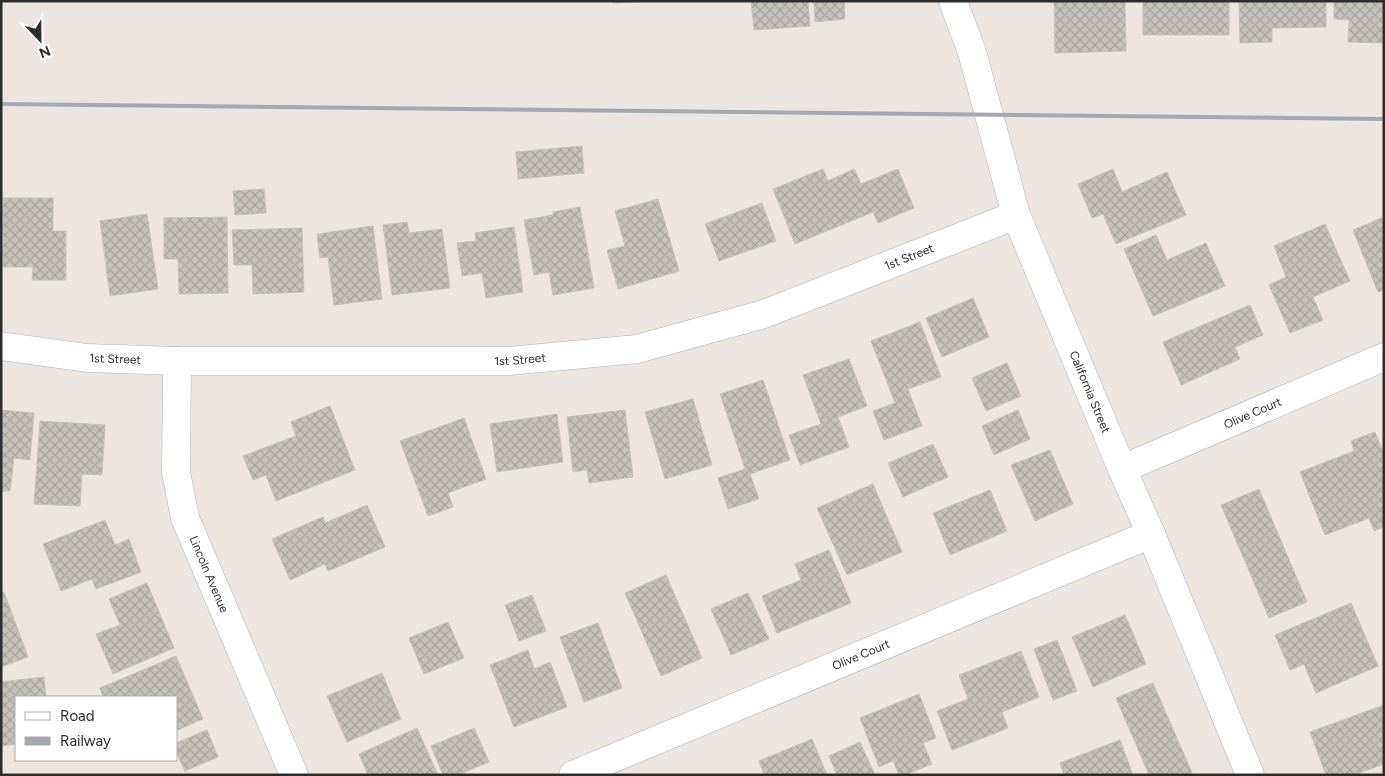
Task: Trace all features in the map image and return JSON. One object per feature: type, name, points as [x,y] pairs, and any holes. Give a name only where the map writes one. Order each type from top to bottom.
[{"type":"street","name":"California Street","points":[[953,1],[972,52],[1016,215],[1151,534],[1250,775]]},
{"type":"street","name":"1st Street","points":[[1,346],[86,358],[177,361],[509,361],[637,349],[764,314],[1016,215]]},
{"type":"street","name":"Olive Court","points":[[1122,469],[1384,357]]},
{"type":"street","name":"Lincoln Avenue","points":[[177,361],[176,472],[185,518],[294,775]]},
{"type":"street","name":"Olive Court","points":[[573,775],[1151,534]]},
{"type":"building","points":[[613,1],[652,1],[613,3]]},
{"type":"building","points":[[751,1],[808,1],[810,26],[754,30]]},
{"type":"building","points":[[814,1],[844,1],[845,19],[815,22]]},
{"type":"building","points":[[1054,1],[1125,1],[1126,51],[1055,53]]},
{"type":"building","points":[[1143,1],[1229,1],[1229,35],[1143,35]]},
{"type":"building","points":[[1239,1],[1326,1],[1326,27],[1272,28],[1272,42],[1240,43]]},
{"type":"building","points":[[1334,1],[1384,1],[1384,43],[1348,42],[1349,20],[1334,19]]},
{"type":"building","points":[[582,146],[584,173],[518,179],[516,152]]},
{"type":"building","points":[[823,169],[828,181],[854,169],[861,184],[898,169],[914,208],[878,223],[873,212],[795,244],[773,189]]},
{"type":"building","points":[[1113,169],[1122,192],[1167,172],[1186,215],[1116,244],[1103,214],[1092,218],[1078,184]]},
{"type":"building","points":[[264,189],[266,213],[235,215],[233,191]]},
{"type":"building","points":[[3,198],[53,198],[53,231],[66,231],[66,280],[32,280],[33,267],[3,267]]},
{"type":"building","points":[[658,199],[679,271],[618,289],[607,250],[625,246],[615,211]]},
{"type":"building","points":[[762,203],[776,241],[719,261],[705,224]]},
{"type":"building","points":[[580,207],[594,288],[553,295],[549,272],[534,275],[524,220],[553,215],[553,212]]},
{"type":"building","points":[[147,214],[158,289],[110,296],[100,221]]},
{"type":"building","points":[[227,217],[228,293],[179,294],[178,259],[164,259],[164,218]]},
{"type":"building","points":[[1384,217],[1384,290],[1378,292],[1353,230]]},
{"type":"building","points":[[407,222],[409,233],[442,229],[450,288],[392,295],[383,225]]},
{"type":"building","points":[[1325,224],[1350,281],[1313,297],[1323,320],[1290,333],[1269,285],[1286,277],[1274,246]]},
{"type":"building","points":[[373,226],[382,299],[334,305],[328,257],[320,258],[317,234]]},
{"type":"building","points":[[514,227],[523,292],[486,298],[482,273],[462,276],[457,243],[476,241],[475,233]]},
{"type":"building","points":[[302,228],[304,292],[253,294],[252,265],[234,265],[232,230]]},
{"type":"building","points":[[1156,235],[1167,260],[1206,243],[1225,286],[1153,316],[1124,249]]},
{"type":"building","points":[[973,298],[989,337],[942,357],[926,318]]},
{"type":"building","points":[[1250,305],[1263,335],[1235,347],[1240,359],[1181,385],[1163,342]]},
{"type":"building","points":[[920,322],[941,377],[908,389],[922,426],[884,440],[873,411],[895,403],[871,341]]},
{"type":"building","points":[[849,359],[867,406],[838,417],[849,447],[800,465],[789,435],[821,424],[803,375]]},
{"type":"building","points":[[1007,363],[1021,396],[986,411],[972,378]]},
{"type":"building","points":[[763,380],[790,460],[750,474],[759,499],[728,509],[718,478],[745,469],[720,394]]},
{"type":"building","points":[[693,399],[712,465],[665,479],[645,412]]},
{"type":"building","points":[[330,406],[355,470],[276,501],[266,475],[253,480],[243,456],[296,436],[291,422]]},
{"type":"building","points":[[1,410],[34,413],[30,460],[14,458],[10,491],[1,491]]},
{"type":"building","points":[[625,410],[633,477],[589,483],[587,470],[573,472],[567,417]]},
{"type":"building","points":[[1018,410],[1030,439],[994,455],[982,426]]},
{"type":"building","points":[[557,414],[563,462],[497,472],[490,424]]},
{"type":"building","points":[[464,418],[486,479],[448,493],[453,507],[428,516],[400,441]]},
{"type":"building","points":[[40,421],[105,425],[102,475],[82,474],[80,506],[34,504]]},
{"type":"building","points":[[1375,432],[1384,455],[1384,527],[1374,531],[1369,518],[1325,535],[1300,472],[1354,451],[1351,441]]},
{"type":"building","points":[[933,444],[948,477],[903,497],[888,463]]},
{"type":"building","points":[[1050,450],[1073,504],[1035,521],[1011,465]]},
{"type":"building","points":[[873,484],[902,552],[847,575],[817,508]]},
{"type":"building","points":[[1259,489],[1307,602],[1269,618],[1221,505]]},
{"type":"building","points":[[990,490],[1007,531],[950,555],[933,513]]},
{"type":"building","points":[[367,505],[385,547],[328,571],[325,564],[290,580],[272,539],[323,517],[325,523]]},
{"type":"building","points":[[105,520],[115,545],[129,539],[141,572],[96,589],[92,579],[61,591],[43,544]]},
{"type":"building","points":[[829,550],[851,603],[777,633],[762,596],[801,580],[795,564]]},
{"type":"building","points":[[666,575],[702,658],[661,676],[625,593]]},
{"type":"building","points":[[147,583],[174,648],[113,674],[96,634],[120,625],[109,599]]},
{"type":"building","points":[[4,592],[28,657],[1,667],[1,593]]},
{"type":"building","points":[[748,593],[769,639],[731,655],[711,609]]},
{"type":"building","points":[[532,595],[546,631],[519,641],[505,605]]},
{"type":"building","points":[[1351,603],[1378,666],[1316,693],[1304,664],[1290,670],[1275,635]]},
{"type":"building","points":[[1125,615],[1146,664],[1093,687],[1072,637]]},
{"type":"building","points":[[448,622],[464,658],[424,674],[409,638]]},
{"type":"building","points":[[598,623],[622,688],[584,702],[560,637]]},
{"type":"building","points":[[1057,640],[1077,691],[1053,700],[1034,649]]},
{"type":"building","points":[[528,650],[534,669],[550,662],[567,707],[514,727],[490,665]]},
{"type":"building","points":[[1021,651],[1039,697],[1002,712],[1008,728],[952,750],[937,711],[968,699],[959,675]]},
{"type":"building","points":[[176,656],[203,719],[178,730],[178,696],[103,696],[100,688]]},
{"type":"building","points":[[382,673],[401,719],[347,742],[327,696]]},
{"type":"building","points":[[44,677],[46,696],[15,696],[15,744],[1,746],[1,682]]},
{"type":"building","points":[[1153,683],[1193,775],[1149,775],[1116,698]]},
{"type":"building","points":[[919,694],[936,738],[923,743],[932,764],[905,775],[899,775],[893,761],[879,767],[860,718]]},
{"type":"building","points":[[1384,705],[1384,764],[1354,775],[1326,775],[1310,732]]},
{"type":"building","points":[[417,728],[438,775],[368,775],[359,754]]},
{"type":"building","points":[[474,728],[489,762],[458,775],[443,775],[431,746]]},
{"type":"building","points":[[207,730],[218,757],[185,771],[178,756],[178,742]]},
{"type":"building","points":[[812,739],[827,775],[764,775],[759,761]]},
{"type":"building","points":[[1120,740],[1133,775],[1064,775],[1060,763]]},
{"type":"building","points":[[860,742],[875,775],[837,775],[829,756]]},
{"type":"railway","points":[[1,104],[1384,119]]}]
